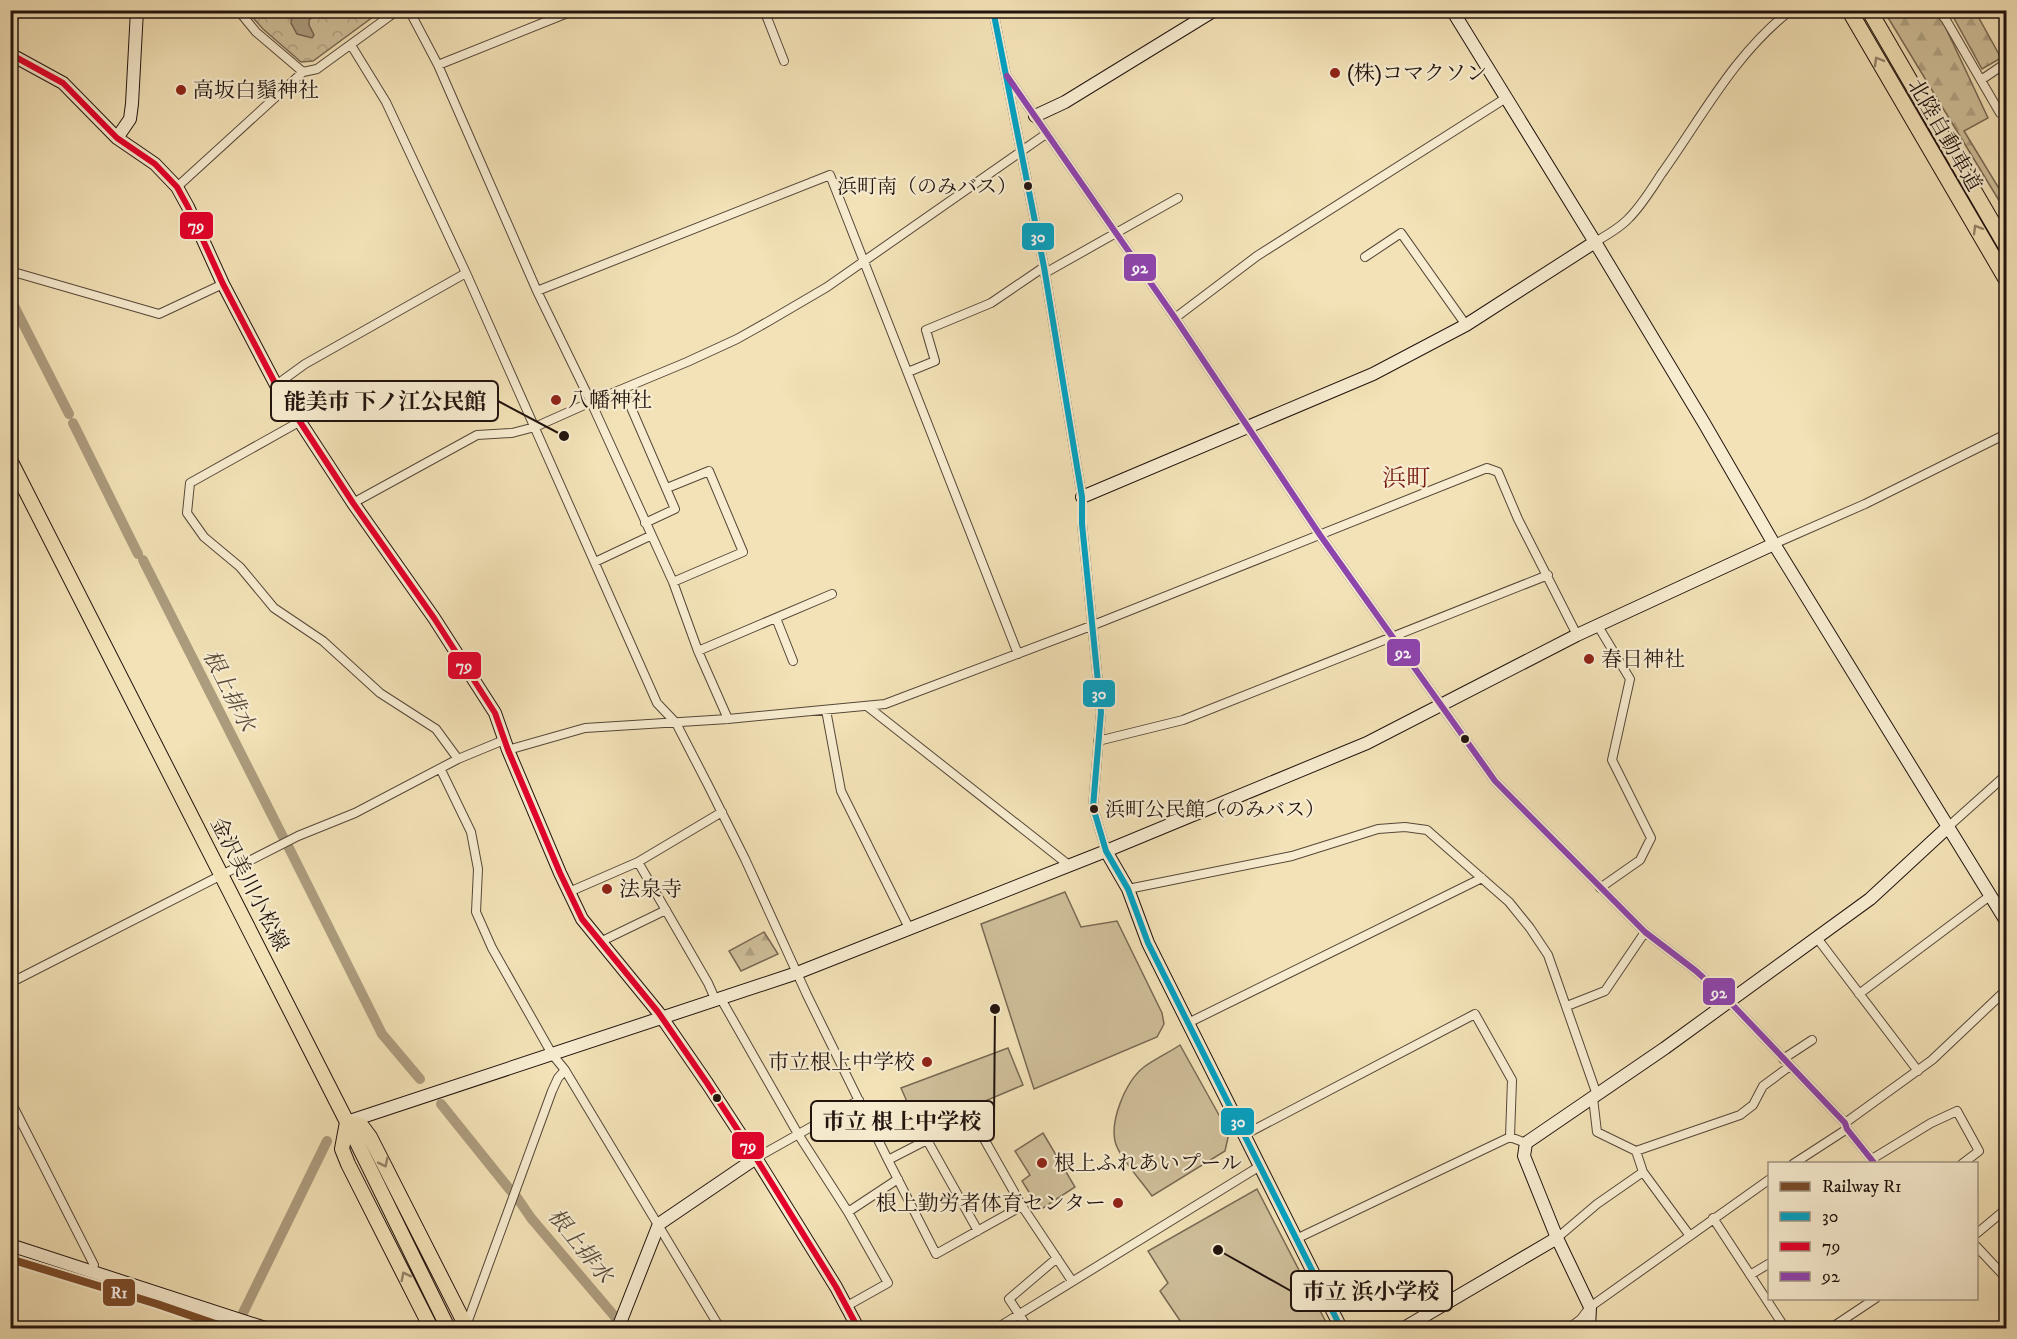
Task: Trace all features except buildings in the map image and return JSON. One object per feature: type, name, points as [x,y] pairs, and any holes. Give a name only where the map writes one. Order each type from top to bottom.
[{"type":"highway","name":"北陸自動車道","points":[[1849,10],[2007,279]]},
{"type":"highway","name":"北陸自動車道","points":[[1869,10],[2007,246]]},
{"type":"main road","name":"金沢美川小松線","points":[[10,460],[347,1122],[448,1329]]},
{"type":"main road","points":[[431,1329],[348,1164],[342,1149],[347,1122],[361,1125],[370,1137],[466,1327]]},
{"type":"street","points":[[10,25],[18,10]]},
{"type":"street","points":[[117,138],[130,119],[137,10]]},
{"type":"street","points":[[238,10],[256,32],[303,72]]},
{"type":"street","points":[[177,187],[303,72],[317,69],[398,10]]},
{"type":"street","points":[[409,10],[438,65],[537,291],[591,402],[650,536],[673,582],[698,651],[728,719]]},
{"type":"street","points":[[438,65],[575,10]]},
{"type":"street","points":[[764,10],[783,61]]},
{"type":"street","points":[[993,10],[1044,270],[1082,496],[1082,524],[1101,712],[1093,807],[1106,851],[1128,889],[1148,943],[1341,1329]]},
{"type":"street","points":[[1035,116],[1065,102],[1215,10]]},
{"type":"street","points":[[1452,10],[1595,242],[1774,544],[2007,921]]},
{"type":"street","points":[[1082,496],[1373,374],[1466,325],[1595,242],[1630,217],[1680,148],[1726,78],[1751,47],[1775,22],[1791,10]]},
{"type":"street","points":[[1938,10],[2000,113]]},
{"type":"street","points":[[351,45],[386,102],[466,273],[657,703],[676,723],[722,812],[797,973],[936,1254],[1022,1206]]},
{"type":"street","points":[[10,54],[63,84],[117,138],[155,164],[177,187],[223,284],[276,385],[353,503],[434,618],[495,713],[506,745],[582,919],[662,1019],[756,1158],[847,1306],[858,1329]]},
{"type":"street","points":[[1981,80],[2007,63]]},
{"type":"street","points":[[1007,76],[1175,318],[1320,535],[1495,781],[1645,932],[1696,971],[1729,1001],[1846,1126],[1874,1161],[1931,1123],[1957,1111],[1979,1151],[1965,1162]]},
{"type":"street","points":[[1175,318],[1257,256],[1506,98]]},
{"type":"street","points":[[353,503],[477,435],[512,433],[535,428],[737,339],[827,287],[1046,134]]},
{"type":"street","points":[[537,291],[830,175],[1018,654]]},
{"type":"street","points":[[908,372],[935,361],[926,330],[991,303],[1044,270],[1178,198]]},
{"type":"street","points":[[1365,257],[1401,233],[1466,325]]},
{"type":"street","points":[[10,271],[159,314],[223,284]]},
{"type":"street","points":[[276,385],[305,364],[466,273]]},
{"type":"street","points":[[623,389],[675,509],[645,523]]},
{"type":"street","points":[[299,422],[190,483],[187,513],[204,537],[240,567],[274,608],[323,641],[380,693],[436,729],[458,759]]},
{"type":"street","points":[[347,1122],[797,973],[1070,866],[1367,743],[1577,635],[1865,504],[2007,434]]},
{"type":"street","points":[[10,983],[298,836],[355,813],[441,770],[458,759],[506,745],[585,728],[728,719],[885,704],[1091,626],[1487,468],[1498,472],[1518,519],[1577,635]]},
{"type":"street","points":[[667,488],[709,471],[743,552],[673,582]]},
{"type":"street","points":[[595,562],[650,536]]},
{"type":"street","points":[[1098,741],[1183,720],[1548,575]]},
{"type":"street","points":[[698,651],[832,594]]},
{"type":"street","points":[[776,618],[793,661]]},
{"type":"street","points":[[1598,626],[1630,679],[1612,760],[1651,838],[1640,860],[1600,888]]},
{"type":"street","points":[[867,706],[1070,866]]},
{"type":"street","points":[[826,710],[841,791],[909,928]]},
{"type":"street","points":[[441,770],[471,832],[478,869],[476,912],[492,948],[552,1053],[659,1224],[720,1329]]},
{"type":"street","points":[[1589,1329],[1590,1307],[1557,1238],[1524,1156],[1526,1143],[1870,899],[1948,826],[2007,776]]},
{"type":"street","points":[[569,892],[638,862],[722,812]]},
{"type":"street","points":[[1128,889],[1292,856],[1378,829],[1406,827],[1427,830],[1509,902],[1548,955],[1567,1006],[1595,1096],[1597,1132],[1636,1151],[1740,1115],[1753,1105],[1763,1086],[1786,1062],[1812,1040]]},
{"type":"street","points":[[638,862],[798,1134],[848,1212],[888,1283],[847,1306]]},
{"type":"street","points":[[1188,1023],[1482,878]]},
{"type":"street","points":[[1859,994],[1991,895]]},
{"type":"street","points":[[600,942],[666,910]]},
{"type":"street","points":[[1567,1006],[1605,991],[1645,932]]},
{"type":"street","points":[[1817,938],[1918,1071]]},
{"type":"street","points":[[1796,1162],[1918,1071],[2007,990]]},
{"type":"street","points":[[1244,1135],[1475,1014],[1512,1080],[1510,1137]]},
{"type":"street","points":[[466,1327],[552,1091],[564,1070]]},
{"type":"street","points":[[10,1100],[94,1265],[92,1272]]},
{"type":"street","points":[[618,1329],[659,1224],[756,1158],[859,1100]]},
{"type":"street","points":[[888,1160],[964,1121],[975,1123],[1022,1206],[1072,1281]]},
{"type":"street","points":[[1296,1239],[1510,1137],[1526,1143]]},
{"type":"street","points":[[927,1140],[978,1231]]},
{"type":"street","points":[[1636,1151],[1643,1172],[1690,1236]]},
{"type":"street","points":[[997,1329],[1260,1166]]},
{"type":"street","points":[[1404,1329],[1557,1238],[1597,1204],[1643,1172]]},
{"type":"street","points":[[848,1212],[898,1179]]},
{"type":"street","points":[[1569,1329],[1590,1307],[1768,1180]]},
{"type":"street","points":[[1978,1233],[2007,1209]]},
{"type":"street","points":[[1713,1218],[1785,1329]]},
{"type":"street","points":[[10,1245],[265,1329]]},
{"type":"street","points":[[1978,1247],[2007,1278]]},
{"type":"street","points":[[1028,1329],[1009,1299],[1057,1258]]},
{"type":"street","points":[[1750,1275],[1768,1264]]},
{"type":"street","points":[[1832,1329],[1875,1300]]},
{"type":"street","points":[[2002,1329],[2007,1327]]},
{"type":"green space","points":[[247,11],[381,11],[313,61],[301,62],[263,29]]},
{"type":"green space","points":[[1884,11],[1932,11],[1943,22],[1988,118],[1964,131],[2006,200],[2006,212]]},
{"type":"green space","points":[[1950,11],[1975,11],[2001,58],[1982,69]]},
{"type":"green space","points":[[1065,892],[1081,927],[1117,921],[1162,1013],[1164,1024],[1157,1037],[1034,1089],[981,924]]},
{"type":"green space","points":[[764,932],[778,954],[741,971],[729,951]]},
{"type":"green space","points":[[1180,1045],[1229,1133],[1225,1151],[1152,1196],[1117,1147],[1114,1127],[1116,1115],[1125,1092],[1137,1074],[1148,1064]]},
{"type":"green space","points":[[1008,1048],[1023,1085],[919,1129],[901,1088]]},
{"type":"green space","name":"根上ふれあいプール","points":[[1043,1133],[1075,1187],[1040,1210],[1022,1181],[1030,1175],[1015,1151]]},
{"type":"green space","points":[[1257,1189],[1329,1328],[1185,1328],[1160,1291],[1168,1283],[1148,1251]]},
{"type":"water","points":[[280,11],[321,11],[309,20],[314,35],[312,38],[297,34],[291,23],[292,15],[289,12]]},
{"type":"waterway","name":"根上排水","points":[[10,298],[69,414]]},
{"type":"waterway","name":"根上排水","points":[[73,423],[138,554]]},
{"type":"waterway","name":"根上排水","points":[[143,560],[283,837]]},
{"type":"waterway","name":"根上排水","points":[[288,846],[382,1034],[420,1079]]},
{"type":"waterway","name":"根上排水","points":[[441,1104],[511,1191]]},
{"type":"waterway","points":[[243,1313],[327,1141]]},
{"type":"waterway","name":"根上排水","points":[[516,1196],[531,1218],[616,1318]]},
{"type":"rail line","name":"R1","points":[[10,1259],[227,1328]]},
{"type":"transit line","name":"30","points":[[993,10],[1044,267],[1082,497],[1082,524],[1101,712],[1093,807],[1106,851],[1128,889],[1148,943],[1341,1328]]},
{"type":"transit line","name":"79","points":[[10,54],[63,83],[117,138],[155,164],[177,187],[223,284],[276,385],[353,503],[434,618],[495,713],[508,750],[582,919],[658,1012],[707,1083],[836,1287],[858,1328]]},
{"type":"transit line","name":"92","points":[[1007,76],[1175,318],[1320,535],[1495,781],[1645,932],[1696,971],[1729,1001],[1845,1123],[1847,1129],[1873,1162]]},
{"type":"place","name":"(株)コマクソン","points":[[1335,73]]},
{"type":"place","name":"高坂白鬚神社","points":[[181,90]]},
{"type":"place","name":"浜町南（のみバス）","points":[[1028,186]]},
{"type":"place","name":"八幡神社","points":[[556,400]]},
{"type":"place","name":"能美市 下ノ江公民館","points":[[564,436]]},
{"type":"place","name":"春日神社","points":[[1589,659]]},
{"type":"place","name":"浜町公民館（のみバス）","points":[[1094,809]]},
{"type":"place","name":"法泉寺","points":[[607,889]]},
{"type":"place","name":"市立 根上中学校","points":[[995,1009]]},
{"type":"place","name":"市立根上中学校","points":[[927,1062]]},
{"type":"place","name":"根上ふれあいプール","points":[[1042,1163]]},
{"type":"place","name":"根上勤労者体育センター","points":[[1118,1203]]},
{"type":"place","name":"市立 浜小学校","points":[[1218,1250]]},
{"type":"district","name":"浜町","points":[[1406,478]]}]
